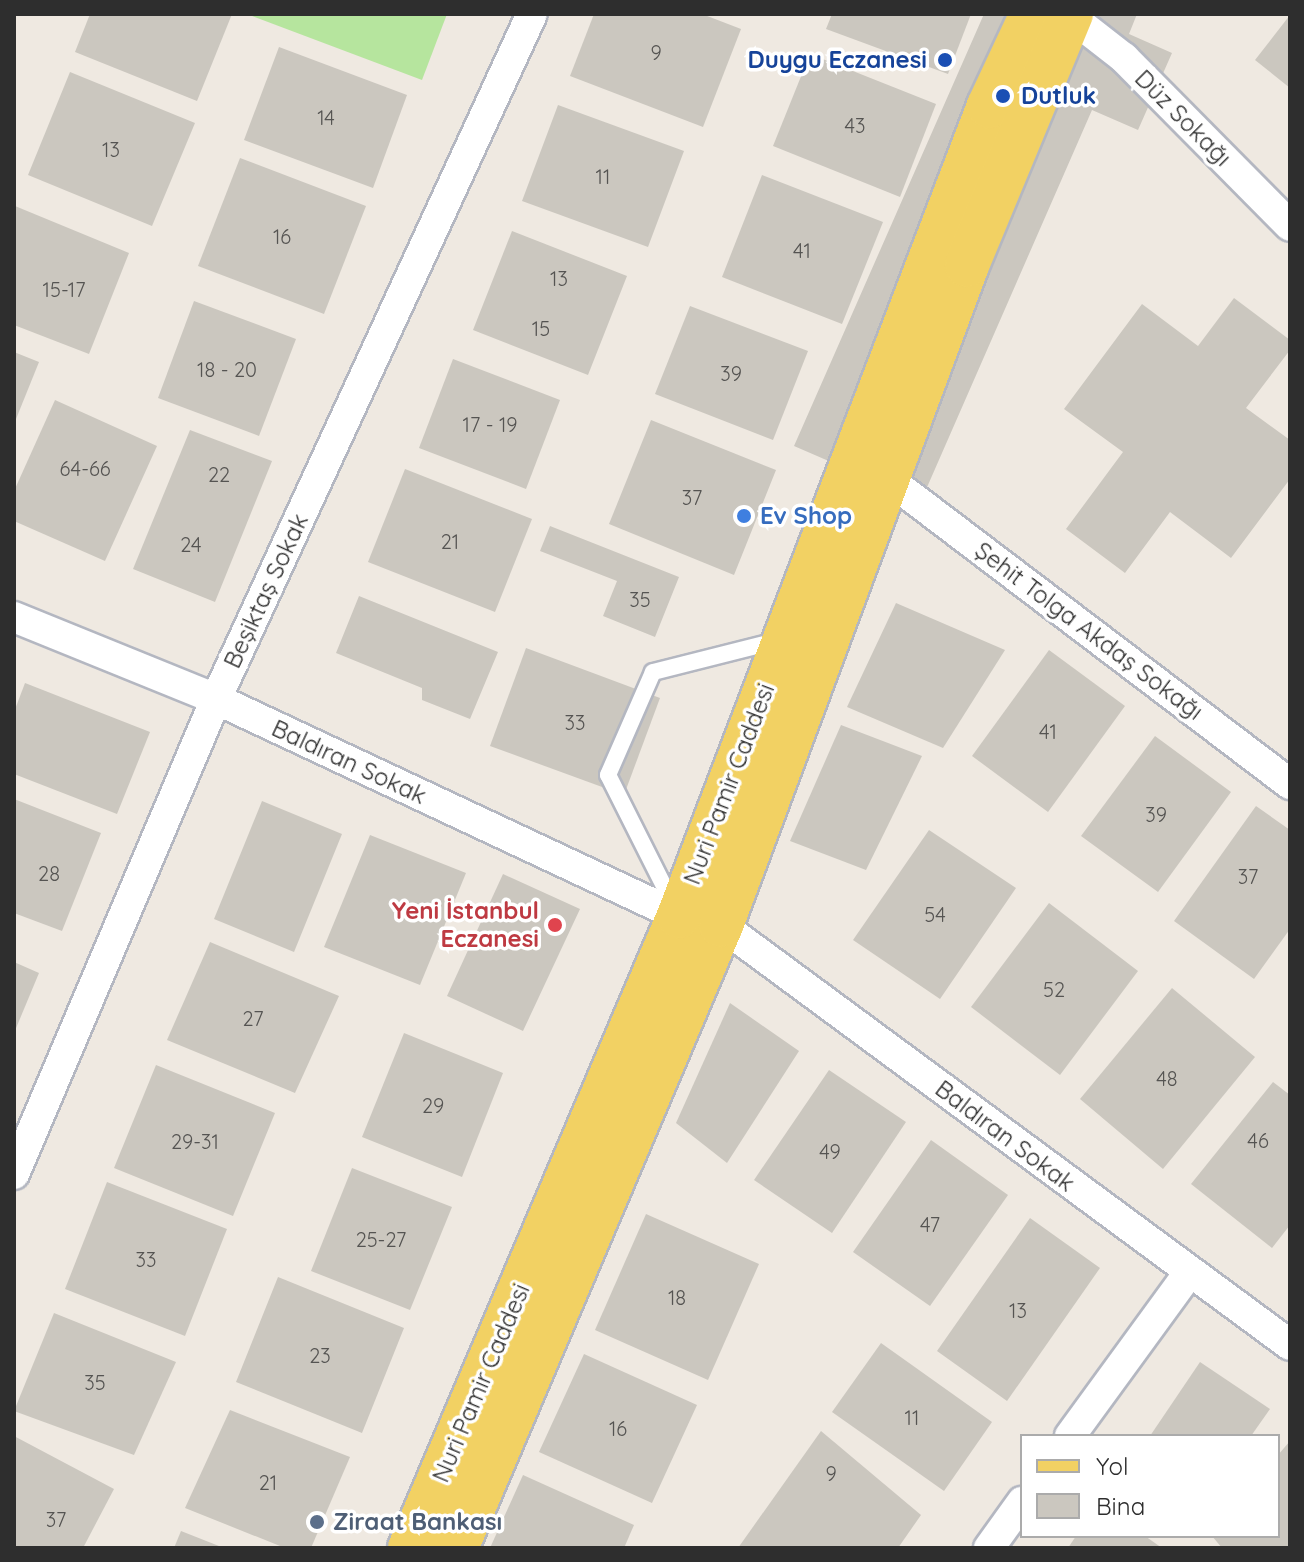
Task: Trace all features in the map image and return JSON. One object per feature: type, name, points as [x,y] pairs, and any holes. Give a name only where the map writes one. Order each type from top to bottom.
[{"type":"main road","name":"Nuri Pamir Caddesi","points":[[456,1548],[721,925],[1058,15]]},
{"type":"main road","name":"Nuri Pamir Caddesi","points":[[410,1548],[679,916],[989,106],[1058,15]]},
{"type":"street","name":"Beşiktaş Sokak","points":[[16,1165],[216,699],[532,14]]},
{"type":"street","name":"Düz Sokağı","points":[[1058,15],[1124,58],[1290,226]]},
{"type":"street","name":"Şehit Tolga Akdaş Sokağı","points":[[888,479],[1290,784]]},
{"type":"street","name":"Baldıran Sokak","points":[[14,617],[216,699],[679,916]]},
{"type":"street","name":"Baldıran Sokak","points":[[721,925],[1290,1345]]},
{"type":"street","points":[[1071,1434],[1189,1273]]},
{"type":"street","points":[[989,1548],[1020,1505]]},
{"type":"lane","points":[[679,916],[608,775],[653,672],[729,657],[785,638]]},
{"type":"green space","points":[[247,14],[447,14],[422,80]]},
{"type":"building","points":[[90,14],[232,14],[197,101],[75,52]]},
{"type":"building","points":[[594,14],[702,14],[741,29],[703,127],[570,76]]},
{"type":"building","points":[[832,14],[971,14],[948,74],[826,29]]},
{"type":"building","points":[[984,14],[1137,14],[1129,34],[1172,53],[1138,130],[1092,110],[921,501],[794,446]]},
{"type":"building","points":[[1290,15],[1290,88],[1255,60]]},
{"type":"building","points":[[279,47],[407,95],[373,188],[244,140]]},
{"type":"building","points":[[810,54],[936,104],[900,197],[773,146]]},
{"type":"building","points":[[70,72],[195,123],[152,226],[28,175]]},
{"type":"building","points":[[558,105],[684,151],[648,247],[522,201]]},
{"type":"building","points":[[240,158],[366,206],[324,314],[198,266]]},
{"type":"building","points":[[762,175],[883,222],[842,324],[722,277]]},
{"type":"building","points":[[15,206],[129,253],[89,354],[14,325]]},
{"type":"building","points":[[512,231],[627,276],[588,375],[473,330]]},
{"type":"building","points":[[1234,298],[1290,340],[1290,350],[1246,408],[1290,440],[1290,479],[1231,558],[1170,512],[1125,573],[1066,529],[1123,452],[1064,409],[1142,304],[1198,346]]},
{"type":"building","points":[[194,301],[296,339],[259,436],[158,398]]},
{"type":"building","points":[[690,306],[808,351],[773,440],[655,394]]},
{"type":"building","points":[[14,352],[39,362],[14,424]]},
{"type":"building","points":[[453,359],[560,400],[526,489],[419,448]]},
{"type":"building","points":[[55,400],[157,446],[105,561],[14,521],[14,491]]},
{"type":"building","points":[[651,420],[776,470],[734,575],[609,524]]},
{"type":"building","points":[[190,430],[272,461],[215,602],[133,569]]},
{"type":"building","points":[[405,469],[532,519],[495,612],[368,562]]},
{"type":"building","points":[[550,526],[679,577],[655,637],[603,616],[617,581],[540,551]]},
{"type":"building","points":[[359,596],[498,652],[470,719],[422,700],[422,688],[336,653]]},
{"type":"building","points":[[896,603],[1005,650],[943,748],[847,707]]},
{"type":"building","points":[[526,648],[660,698],[624,795],[490,746]]},
{"type":"building","points":[[1049,650],[1125,706],[1048,812],[972,756]]},
{"type":"building","points":[[25,683],[150,732],[117,814],[14,774],[14,712]]},
{"type":"building","points":[[841,725],[922,756],[866,870],[790,841]]},
{"type":"building","points":[[1155,736],[1231,792],[1158,892],[1081,836]]},
{"type":"building","points":[[14,799],[101,833],[62,931],[14,913]]},
{"type":"building","points":[[262,801],[342,834],[294,952],[214,919]]},
{"type":"building","points":[[1256,806],[1290,830],[1290,929],[1254,979],[1174,921]]},
{"type":"building","points":[[929,830],[1016,888],[940,999],[853,940]]},
{"type":"building","points":[[370,835],[466,873],[420,985],[324,947]]},
{"type":"building","points":[[503,874],[580,909],[523,1031],[447,996]]},
{"type":"building","points":[[1049,903],[1138,971],[1060,1075],[971,1007]]},
{"type":"building","points":[[210,942],[339,996],[295,1093],[167,1040]]},
{"type":"building","points":[[14,962],[39,973],[14,1033]]},
{"type":"building","points":[[1172,988],[1255,1057],[1163,1169],[1080,1099]]},
{"type":"building","points":[[730,1003],[799,1051],[727,1163],[676,1123]]},
{"type":"building","points":[[404,1033],[503,1073],[462,1177],[362,1137]]},
{"type":"building","points":[[156,1065],[275,1113],[233,1216],[114,1168]]},
{"type":"building","points":[[829,1070],[906,1122],[832,1233],[754,1180]]},
{"type":"building","points":[[1273,1082],[1290,1095],[1290,1225],[1272,1248],[1191,1184]]},
{"type":"building","points":[[931,1140],[1008,1195],[930,1306],[853,1252]]},
{"type":"building","points":[[352,1168],[452,1207],[410,1310],[311,1271]]},
{"type":"building","points":[[107,1182],[227,1229],[185,1336],[65,1289]]},
{"type":"building","points":[[646,1214],[759,1264],[708,1380],[595,1330]]},
{"type":"building","points":[[1030,1218],[1100,1268],[1007,1401],[937,1351]]},
{"type":"building","points":[[278,1277],[404,1328],[362,1433],[236,1382]]},
{"type":"building","points":[[54,1313],[176,1362],[134,1455],[14,1411]]},
{"type":"building","points":[[881,1343],[992,1422],[944,1491],[832,1412]]},
{"type":"building","points":[[584,1354],[697,1405],[652,1503],[539,1452]]},
{"type":"building","points":[[1200,1362],[1270,1409],[1252,1434],[1151,1434]]},
{"type":"building","points":[[230,1410],[350,1457],[311,1548],[285,1548],[185,1508]]},
{"type":"building","points":[[821,1431],[921,1515],[898,1548],[738,1548]]},
{"type":"building","points":[[14,1436],[114,1489],[83,1548],[14,1548]]},
{"type":"building","points":[[1290,1441],[1290,1548],[1222,1548],[1214,1538],[1280,1538],[1280,1453]]},
{"type":"building","points":[[523,1475],[634,1525],[624,1548],[490,1548]]},
{"type":"building","points":[[181,1531],[224,1548],[174,1548]]},
{"type":"building","points":[[1075,1538],[1148,1538],[1162,1548],[1068,1548]]},
{"type":"place","name":"Duygu Eczanesi","points":[[945,60]]},
{"type":"place","name":"Dutluk","points":[[1003,96]]},
{"type":"place","name":"Ev Shop","points":[[744,516]]},
{"type":"place","name":"Yeni İstanbul Eczanesi","points":[[555,925]]},
{"type":"place","name":"Ziraat Bankası","points":[[317,1522]]}]
